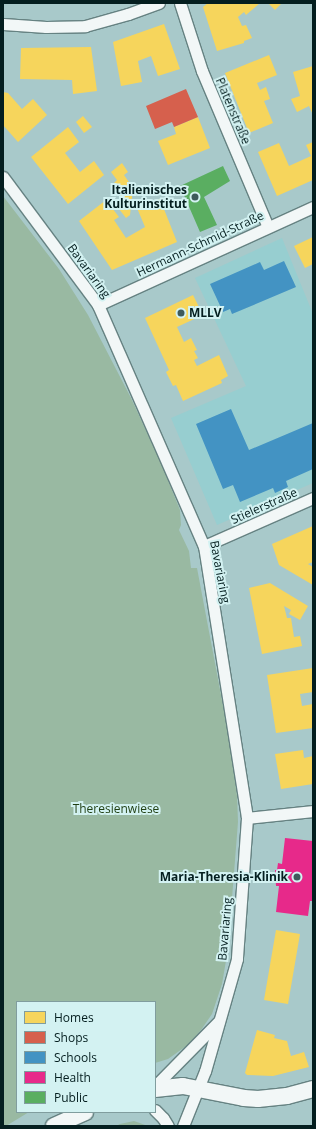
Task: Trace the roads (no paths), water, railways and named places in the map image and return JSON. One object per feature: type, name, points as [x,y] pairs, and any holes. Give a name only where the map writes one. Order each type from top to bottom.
[{"type":"main road","points":[[156,1088],[169,1086],[198,1088],[244,1098],[258,1099],[287,1096],[313,1089]]},
{"type":"main road","points":[[54,1126],[83,1113]]},
{"type":"street","points":[[3,24],[46,27],[85,26],[128,14],[159,3]]},
{"type":"street","name":"Platenstraße","points":[[180,3],[202,71],[268,227]]},
{"type":"street","name":"Bavariaring","points":[[3,177],[98,305],[204,546],[247,818],[237,959],[198,1088],[183,1126]]},
{"type":"street","name":"Hermann-Schmid-Straße","points":[[98,305],[313,206]]},
{"type":"street","name":"Stielerstraße","points":[[204,546],[313,498]]},
{"type":"street","points":[[247,818],[313,811]]},
{"type":"street","name":"Bavariaring","points":[[156,1087],[220,1019]]},
{"type":"street","points":[[156,1111],[164,1118],[168,1126]]},
{"type":"place","name":"Italienisches Kulturinstitut","points":[[195,197]]},
{"type":"place","name":"MLLV","points":[[181,313]]},
{"type":"place","name":"Maria-Theresia-Klinik","points":[[297,877]]},
{"type":"park label","name":"Theresienwiese","points":[[116,809]]}]
